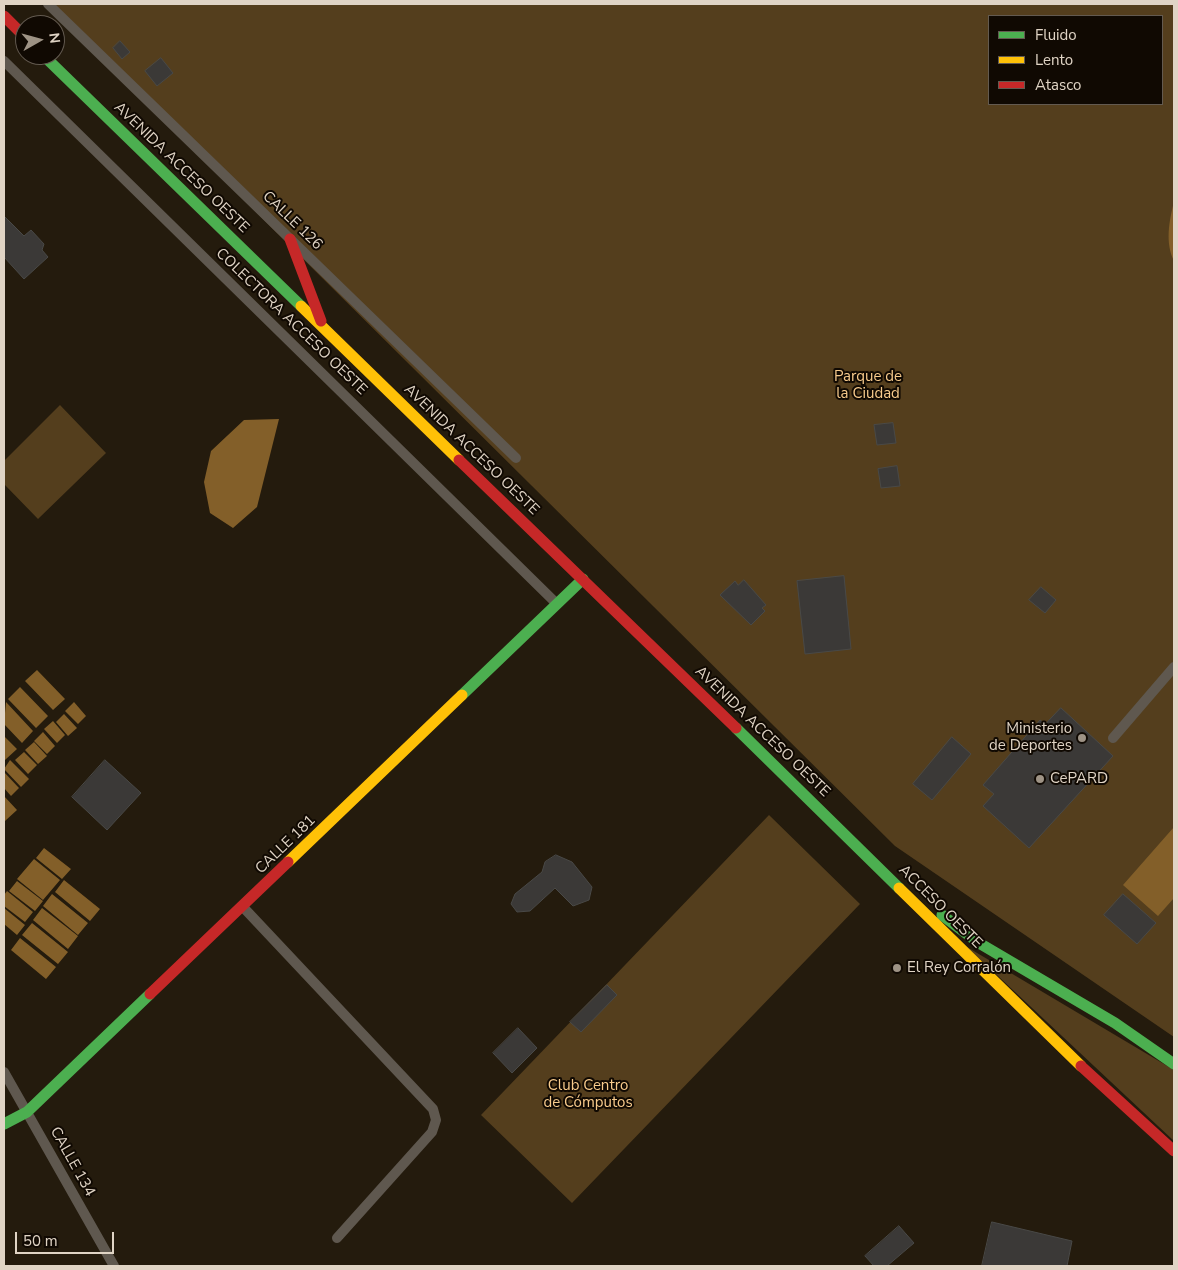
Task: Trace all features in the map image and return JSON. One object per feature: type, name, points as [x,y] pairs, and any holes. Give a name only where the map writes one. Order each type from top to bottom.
[{"type":"main road","points":[[4,16],[15,27]]},
{"type":"main road","name":"AVENIDA ACCESO OESTE","points":[[53,65],[878,867]]},
{"type":"main road","points":[[290,240],[323,328]]},
{"type":"main road","name":"CALLE 181","points":[[4,1124],[27,1112],[583,579]]},
{"type":"main road","name":"ACCESO OESTE","points":[[878,867],[978,943],[1115,1023],[1174,1064]]},
{"type":"main road","name":"ACCESO OESTE","points":[[878,867],[1050,1038],[1174,1151]]},
{"type":"street","name":"CALLE 126","points":[[48,4],[516,458]]},
{"type":"street","name":"COLECTORA ACCESO OESTE","points":[[4,61],[557,604]]},
{"type":"street","points":[[1113,738],[1174,667]]},
{"type":"street","points":[[243,907],[434,1109],[436,1120],[432,1132],[337,1238]]},
{"type":"street","name":"CALLE 134","points":[[4,1072],[114,1266]]},
{"type":"green space","name":"Parque de la Ciudad","points":[[46,4],[1174,4],[1174,1037],[895,846],[65,23],[65,15],[57,15]]},
{"type":"green space","points":[[60,405],[106,453],[38,519],[4,484],[4,461]]},
{"type":"green space","name":"Club Centro de Cómputos","points":[[769,815],[860,904],[572,1203],[481,1115]]},
{"type":"green space","points":[[967,947],[1174,1070],[1174,1141]]},
{"type":"shaded area","points":[[1174,202],[1174,261],[1170,247],[1169,224]]},
{"type":"shaded area","points":[[279,419],[257,507],[233,528],[210,513],[204,482],[211,451],[244,420]]},
{"type":"shaded area","points":[[37,670],[65,699],[53,710],[25,681]]},
{"type":"shaded area","points":[[20,687],[48,716],[36,728],[8,699]]},
{"type":"shaded area","points":[[6,702],[33,731],[22,743],[4,724]]},
{"type":"shaded area","points":[[74,702],[86,716],[78,724],[65,711]]},
{"type":"shaded area","points":[[64,714],[77,728],[68,736],[56,722]]},
{"type":"shaded area","points":[[53,721],[65,735],[57,743],[44,729]]},
{"type":"shaded area","points":[[43,732],[55,746],[47,754],[34,741]]},
{"type":"shaded area","points":[[4,736],[17,749],[5,760],[4,759]]},
{"type":"shaded area","points":[[34,742],[47,756],[38,764],[25,750]]},
{"type":"shaded area","points":[[24,752],[37,765],[28,774],[15,760]]},
{"type":"shaded area","points":[[10,760],[29,779],[21,787],[4,769]]},
{"type":"shaded area","points":[[4,772],[19,788],[11,796],[4,788]]},
{"type":"shaded area","points":[[4,796],[17,810],[5,821],[4,820]]},
{"type":"shaded area","points":[[1174,827],[1174,898],[1158,916],[1123,885]]},
{"type":"shaded area","points":[[44,848],[71,869],[62,879],[36,858]]},
{"type":"shaded area","points":[[34,859],[60,880],[43,900],[17,879]]},
{"type":"shaded area","points":[[64,880],[100,909],[90,921],[55,892]]},
{"type":"shaded area","points":[[17,881],[43,901],[35,911],[9,891]]},
{"type":"shaded area","points":[[7,891],[33,912],[25,922],[4,906],[4,895]]},
{"type":"shaded area","points":[[52,894],[88,923],[78,935],[43,906]]},
{"type":"shaded area","points":[[4,908],[25,925],[17,935],[4,924]]},
{"type":"shaded area","points":[[42,908],[78,936],[68,949],[33,920]]},
{"type":"shaded area","points":[[32,923],[68,952],[58,964],[22,935]]},
{"type":"shaded area","points":[[20,938],[56,967],[46,979],[11,950]]},
{"type":"building","points":[[120,41],[130,52],[122,59],[113,48]]},
{"type":"building","points":[[161,58],[173,73],[157,86],[145,71]]},
{"type":"building","points":[[4,216],[24,236],[31,230],[44,244],[42,250],[48,257],[24,279],[4,257]]},
{"type":"building","points":[[893,423],[896,443],[877,445],[874,425]]},
{"type":"building","points":[[897,466],[900,486],[881,488],[878,469]]},
{"type":"building","points":[[844,576],[851,649],[805,654],[797,581]]},
{"type":"building","points":[[744,580],[766,605],[762,608],[765,611],[751,625],[720,595],[735,581],[738,585]]},
{"type":"building","points":[[1041,587],[1056,600],[1045,613],[1029,600]]},
{"type":"building","name":"CePARD","points":[[1061,708],[1113,756],[1029,848],[983,806],[994,794],[983,785],[1040,720],[1045,724]]},
{"type":"building","points":[[952,737],[971,754],[932,800],[913,784]]},
{"type":"building","points":[[105,760],[141,793],[107,830],[72,797]]},
{"type":"building","points":[[556,855],[572,862],[592,887],[589,900],[573,906],[555,888],[530,911],[517,912],[511,904],[515,894],[542,872],[545,862]]},
{"type":"building","points":[[1123,894],[1156,923],[1137,944],[1104,915]]},
{"type":"building","points":[[607,985],[617,995],[581,1032],[570,1022]]},
{"type":"building","points":[[518,1028],[537,1048],[512,1073],[493,1053]]},
{"type":"building","points":[[992,1222],[1072,1241],[1067,1266],[982,1266]]},
{"type":"building","points":[[899,1226],[914,1243],[887,1266],[874,1266],[865,1256]]},
{"type":"traffic: fast","points":[[53,65],[301,306]]},
{"type":"traffic: fast","points":[[462,695],[583,579]]},
{"type":"traffic: fast","points":[[736,728],[899,888]]},
{"type":"traffic: fast","points":[[942,915],[979,943],[1115,1023],[1174,1064]]},
{"type":"traffic: fast","points":[[4,1124],[27,1112],[150,994]]},
{"type":"traffic: slow","points":[[301,306],[459,460]]},
{"type":"traffic: slow","points":[[288,862],[462,695]]},
{"type":"traffic: slow","points":[[899,888],[1081,1066]]},
{"type":"traffic: jam","points":[[4,16],[15,27]]},
{"type":"traffic: jam","points":[[290,239],[321,321]]},
{"type":"traffic: jam","points":[[459,460],[736,728]]},
{"type":"traffic: jam","points":[[150,994],[288,862]]},
{"type":"traffic: jam","points":[[1081,1066],[1174,1151]]},
{"type":"place","name":"Ministerio de Deportes","points":[[1082,738]]},
{"type":"place","name":"CePARD","points":[[1040,779]]},
{"type":"place","name":"El Rey Corralón","points":[[897,968]]}]
